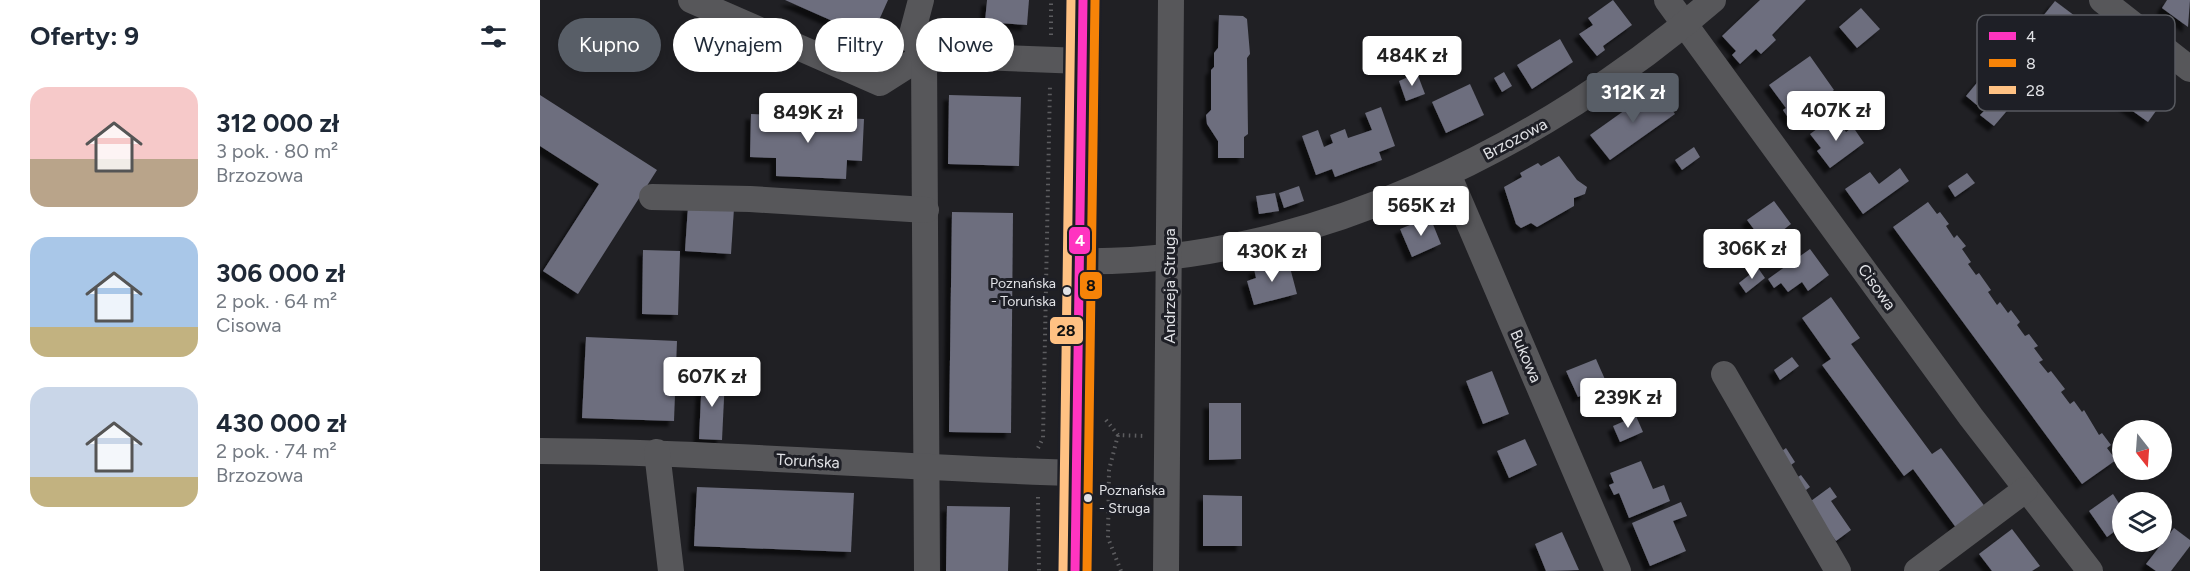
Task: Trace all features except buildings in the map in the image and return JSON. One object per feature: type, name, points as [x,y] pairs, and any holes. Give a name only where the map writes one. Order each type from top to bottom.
[{"type":"main road","points":[[1075,571],[1083,0]]},
{"type":"street","points":[[691,0],[880,83],[916,60]]},
{"type":"street","points":[[916,18],[921,0]]},
{"type":"street","name":"Andrzeja Struga","points":[[1166,571],[1171,0]]},
{"type":"street","name":"Cisowa","points":[[1667,0],[2025,490],[2090,571]]},
{"type":"street","name":"Brzozowa","points":[[1079,261],[1132,261],[1170,256],[1288,232],[1366,207],[1448,174],[1560,114],[1636,62],[1713,0]]},
{"type":"street","points":[[2102,0],[2121,15]]},
{"type":"street","points":[[916,19],[911,38],[916,45]]},
{"type":"street","points":[[2175,57],[2190,69]]},
{"type":"street","points":[[1014,59],[1082,62]]},
{"type":"street","points":[[924,72],[929,468],[927,571]]},
{"type":"street","name":"Bukowa","points":[[1448,174],[1618,571]]},
{"type":"street","points":[[652,197],[750,199],[926,210]]},
{"type":"street","points":[[1724,374],[1838,571]]},
{"type":"street","name":"Toruńska","points":[[540,451],[657,452],[929,468],[1076,473]]},
{"type":"street","points":[[657,452],[671,571]]},
{"type":"street","points":[[1917,571],[2025,490]]},
{"type":"path","points":[[1039,571],[1039,498],[1028,488],[1028,471],[1029,455],[1040,446],[1043,438],[1051,0]]},
{"type":"path","points":[[1118,435],[1109,470],[1108,538],[1121,571]]},
{"type":"transit line","name":"28","points":[[1063,571],[1071,0]]},
{"type":"transit line","name":"4","points":[[1075,571],[1083,0]]},
{"type":"transit line","name":"8","points":[[1087,571],[1095,0]]},
{"type":"place","name":"Poznańska - Toruńska","points":[[1067,291]]},
{"type":"place","name":"Poznańska - Struga","points":[[1088,498]]}]
